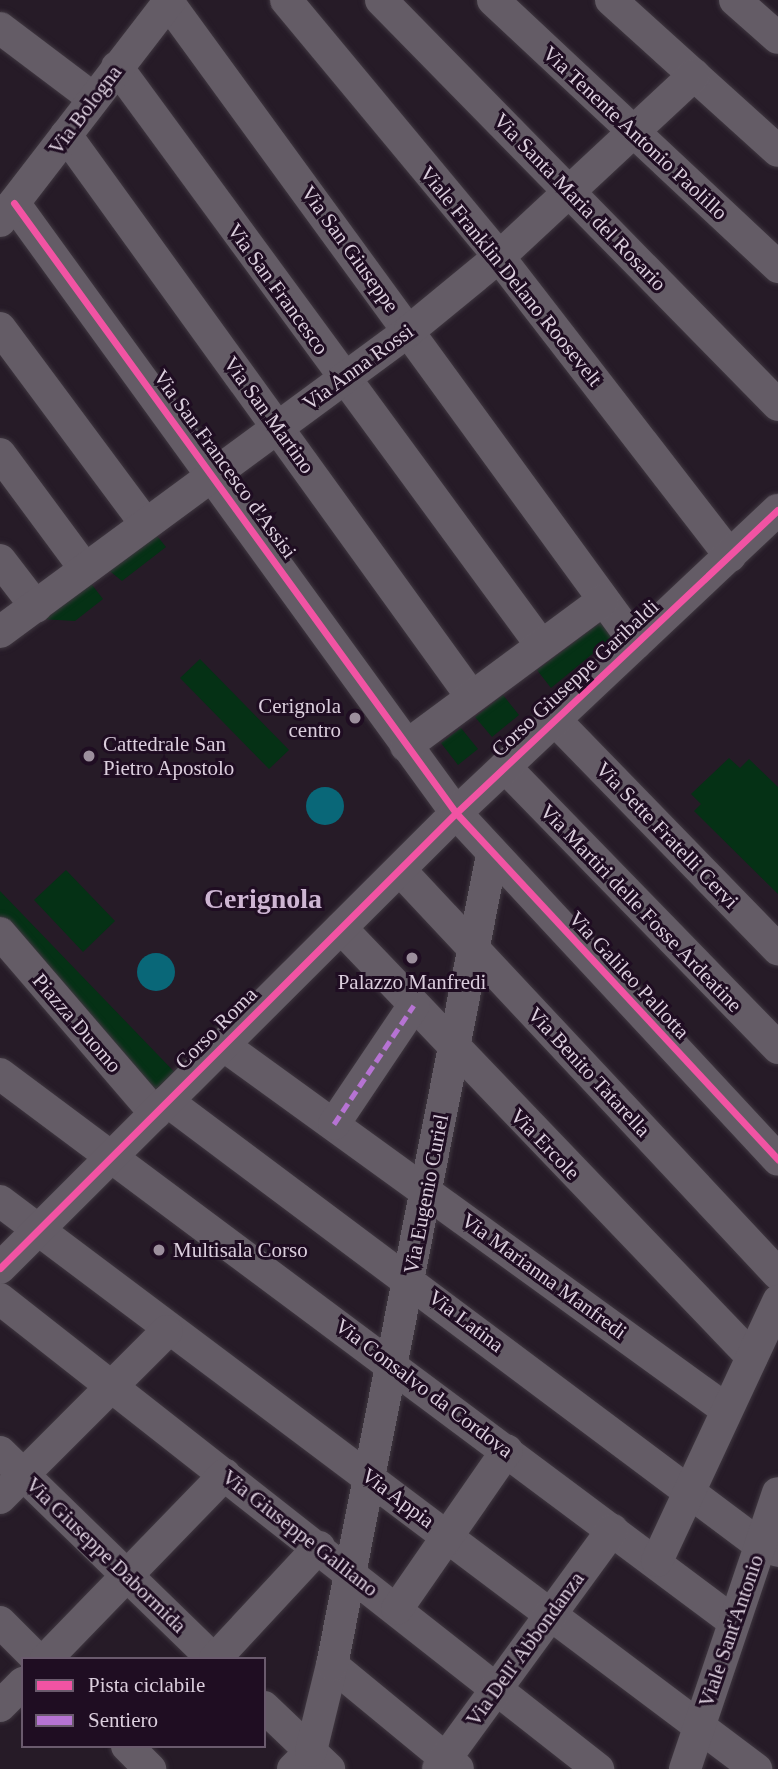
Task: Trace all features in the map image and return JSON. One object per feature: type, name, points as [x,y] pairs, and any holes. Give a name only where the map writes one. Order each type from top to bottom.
[{"type":"street","name":"Viale Franklin Delano Roosevelt","points":[[286,0],[499,257],[730,556]]},
{"type":"street","name":"Via Santa Maria del Rosario","points":[[381,0],[778,405]]},
{"type":"street","name":"Via Tenente Antonio Paolillo","points":[[493,0],[778,267]]},
{"type":"street","points":[[611,0],[778,151]]},
{"type":"street","points":[[736,0],[778,38]]},
{"type":"street","name":"Via Bologna","points":[[7,212],[169,1]]},
{"type":"street","name":"Via San Giuseppe","points":[[169,1],[410,330],[603,600]]},
{"type":"street","points":[[0,28],[93,98]]},
{"type":"street","name":"Via San Francesco","points":[[117,67],[541,645]]},
{"type":"street","name":"Via Anna Rossi","points":[[0,632],[210,474],[410,330],[499,257],[694,75]]},
{"type":"street","name":"Via San Martino","points":[[66,135],[471,695]]},
{"type":"street","name":"Via San Francesco d'Assisi","points":[[7,212],[210,474],[405,746]]},
{"type":"street","points":[[0,328],[145,523]]},
{"type":"street","points":[[0,454],[85,569]]},
{"type":"street","name":"Corso Giuseppe Garibaldi","points":[[456,813],[778,510]]},
{"type":"street","points":[[0,560],[36,607]]},
{"type":"street","name":"Corso Giuseppe Garibaldi","points":[[405,746],[603,600],[636,644]]},
{"type":"street","name":"Via Sette Fratelli Cervi","points":[[555,720],[778,949]]},
{"type":"street","points":[[405,746],[456,813]]},
{"type":"street","name":"Via Martiri delle Fosse Ardeatine","points":[[505,767],[778,1048]]},
{"type":"street","name":"Via Galileo Pallotta","points":[[456,813],[492,855],[778,1160]]},
{"type":"street","name":"Corso Roma","points":[[0,1268],[456,813]]},
{"type":"street","name":"Via Eugenio Curiel","points":[[311,1763],[351,1574],[492,855]]},
{"type":"street","name":"Via Benito Tatarella","points":[[400,870],[778,1274]]},
{"type":"street","name":"Via Ercole","points":[[341,928],[454,1049],[752,1357]]},
{"type":"street","name":"Piazza Duomo","points":[[3,943],[161,1107]]},
{"type":"street","points":[[334,1124],[414,1005]]},
{"type":"street","name":"Via Marianna Manfredi","points":[[223,1045],[727,1410]]},
{"type":"street","name":"Via Consalvo da Cordova","points":[[0,1074],[113,1155],[657,1561],[734,1622]]},
{"type":"street","name":"Via Latina","points":[[161,1107],[409,1278],[769,1548]]},
{"type":"street","name":"Via Appia","points":[[0,1200],[167,1331],[370,1476],[550,1616],[756,1769]]},
{"type":"street","name":"Via Giuseppe Galliano","points":[[0,1299],[498,1686],[598,1769]]},
{"type":"street","points":[[657,1561],[778,1301]]},
{"type":"street","points":[[0,1498],[167,1331]]},
{"type":"street","points":[[397,1609],[507,1450]]},
{"type":"street","name":"Via Giuseppe Dabormida","points":[[0,1452],[212,1657]]},
{"type":"street","points":[[48,1657],[225,1474]]},
{"type":"street","name":"Viale Sant'Antonio","points":[[685,1769],[734,1622],[769,1548],[778,1493]]},
{"type":"street","name":"Via Dell' Abbondanza","points":[[447,1765],[498,1686],[612,1530]]},
{"type":"street","points":[[216,1657],[319,1547]]},
{"type":"street","points":[[0,1622],[35,1657]]},
{"type":"street","points":[[332,1665],[447,1765]]},
{"type":"street","points":[[0,1706],[21,1685]]},
{"type":"street","points":[[266,1709],[311,1763]]},
{"type":"street","points":[[129,1748],[150,1769]]},
{"type":"green space","points":[[153,531],[166,547],[122,581],[106,568]]},
{"type":"green space","points":[[89,581],[103,599],[75,621],[41,619]]},
{"type":"green space","points":[[601,622],[613,637],[551,688],[537,670]]},
{"type":"green space","points":[[200,659],[289,750],[269,769],[180,678]]},
{"type":"green space","points":[[503,695],[519,715],[492,737],[475,717]]},
{"type":"green space","points":[[461,728],[478,749],[458,765],[441,743]]},
{"type":"green space","points":[[729,758],[740,768],[749,759],[778,787],[778,894],[694,811],[701,804],[691,794]]},
{"type":"green space","points":[[66,870],[115,921],[83,952],[34,900]]},
{"type":"green space","points":[[0,891],[185,1083],[155,1113],[0,934]]},
{"type":"water","points":[[325,787],[338,793],[344,806],[338,819],[325,825],[312,819],[306,806],[312,793]]},
{"type":"water","points":[[156,953],[169,959],[175,972],[169,985],[156,991],[143,985],[137,972],[143,959]]},
{"type":"marked path","points":[[334,1124],[414,1005]]},
{"type":"cycle path","points":[[14,203],[456,813],[778,1160]]},
{"type":"cycle path","points":[[0,1268],[456,813],[778,510]]},
{"type":"place","name":"Cerignola centro","points":[[355,718]]},
{"type":"place","name":"Cattedrale San Pietro Apostolo","points":[[89,756]]},
{"type":"place","name":"Palazzo Manfredi","points":[[412,958]]},
{"type":"place","name":"Multisala Corso","points":[[159,1250]]},
{"type":"district","name":"Cerignola","points":[[263,899]]}]
